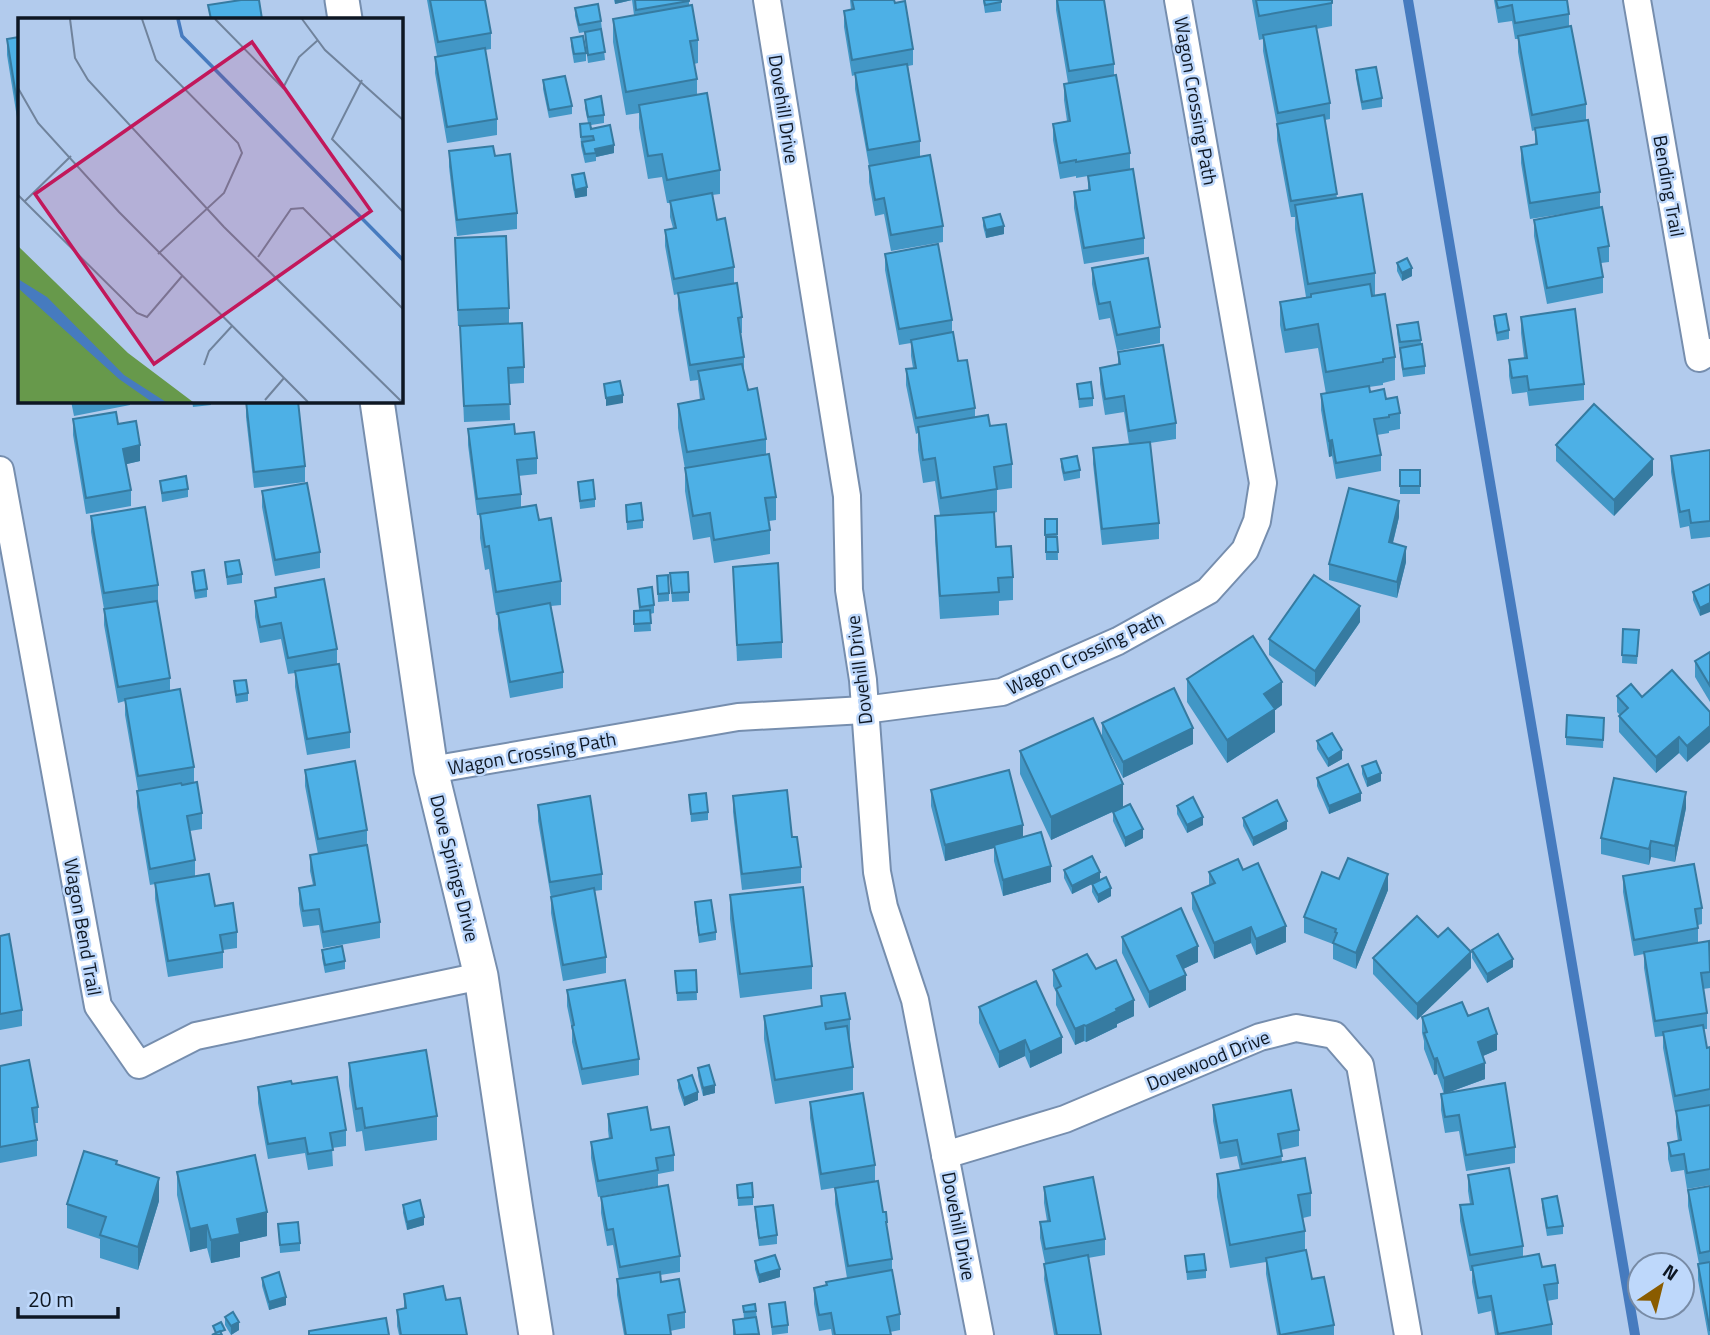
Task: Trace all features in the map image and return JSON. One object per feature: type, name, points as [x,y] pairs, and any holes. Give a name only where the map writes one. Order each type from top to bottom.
[{"type":"street","points":[[342,0],[345,18]]},
{"type":"street","name":"Dovehill Drive","points":[[766,0],[847,496],[849,590],[863,680],[877,872],[884,907],[915,1000],[980,1335]]},
{"type":"street","name":"Wagon Crossing Path","points":[[430,770],[738,717],[864,710],[1002,692],[1118,642],[1209,591],[1245,550],[1257,520],[1263,483],[1178,0]]},
{"type":"street","name":"Bending Trail","points":[[1637,0],[1699,359],[1710,352]]},
{"type":"street","name":"Dove Springs Drive","points":[[377,402],[430,770],[481,976],[537,1335]]},
{"type":"street","name":"Wagon Bend Trail","points":[[0,470],[98,1006],[139,1065],[196,1036],[481,976]]},
{"type":"street","name":"Dovewood Drive","points":[[945,1155],[1065,1119],[1260,1037],[1296,1028],[1334,1035],[1360,1065],[1408,1335]]},
{"type":"building","points":[[259,0],[262,18],[211,18],[208,5]]},
{"type":"building","points":[[430,0],[485,0],[491,33],[438,42]]},
{"type":"building","points":[[635,0],[689,0],[689,1],[636,10]]},
{"type":"building","points":[[852,0],[894,0],[895,3],[905,1],[913,49],[852,60],[844,11],[854,9]]},
{"type":"building","points":[[984,0],[1001,0],[1001,2],[985,5]]},
{"type":"building","points":[[1057,0],[1104,0],[1114,64],[1069,71]]},
{"type":"building","points":[[1256,0],[1332,0],[1332,3],[1259,16]]},
{"type":"building","points":[[1496,0],[1567,0],[1569,14],[1515,23],[1512,5],[1498,8]]},
{"type":"building","points":[[598,4],[601,21],[579,25],[575,8]]},
{"type":"building","points":[[692,5],[698,40],[690,41],[697,79],[626,92],[613,19]]},
{"type":"building","points":[[1316,26],[1330,103],[1278,113],[1263,35]]},
{"type":"building","points":[[1571,26],[1586,104],[1532,115],[1518,36]]},
{"type":"building","points":[[601,29],[605,52],[588,55],[585,32]]},
{"type":"building","points":[[583,36],[586,53],[574,54],[571,38]]},
{"type":"building","points":[[18,37],[18,108],[7,39]]},
{"type":"building","points":[[485,48],[497,119],[447,127],[435,57]]},
{"type":"building","points":[[907,64],[920,141],[868,150],[855,73]]},
{"type":"building","points":[[1376,67],[1382,98],[1362,102],[1356,70]]},
{"type":"building","points":[[1116,75],[1130,153],[1060,163],[1053,124],[1070,121],[1064,84]]},
{"type":"building","points":[[565,76],[572,106],[549,110],[543,80]]},
{"type":"building","points":[[707,93],[720,170],[667,180],[662,154],[648,156],[639,105]]},
{"type":"building","points":[[601,96],[604,115],[588,117],[585,100]]},
{"type":"building","points":[[1324,115],[1337,194],[1291,201],[1277,124]]},
{"type":"building","points":[[1588,120],[1600,192],[1530,203],[1521,147],[1537,144],[1535,128]]},
{"type":"building","points":[[590,123],[591,129],[610,125],[614,145],[595,149],[596,153],[585,154],[582,142],[594,140],[593,136],[581,137],[580,124]]},
{"type":"building","points":[[493,146],[495,156],[510,154],[517,213],[457,220],[449,151]]},
{"type":"building","points":[[930,155],[943,226],[891,235],[884,198],[875,200],[869,166]]},
{"type":"building","points":[[1133,169],[1144,238],[1084,248],[1074,192],[1090,190],[1088,176]]},
{"type":"building","points":[[584,173],[587,187],[575,190],[572,175]]},
{"type":"building","points":[[712,193],[717,220],[725,218],[734,267],[674,279],[665,230],[676,228],[670,201]]},
{"type":"building","points":[[1362,194],[1375,273],[1308,284],[1295,205]]},
{"type":"building","points":[[1602,207],[1609,246],[1598,248],[1603,277],[1547,288],[1534,220]]},
{"type":"building","points":[[1000,214],[1004,226],[986,230],[983,218]]},
{"type":"building","points":[[506,236],[509,308],[458,310],[455,238]]},
{"type":"building","points":[[938,244],[952,320],[899,329],[885,254]]},
{"type":"building","points":[[1148,258],[1160,327],[1117,335],[1110,302],[1099,304],[1092,268]]},
{"type":"building","points":[[1407,258],[1412,268],[1402,273],[1397,263]]},
{"type":"building","points":[[737,283],[742,317],[738,318],[744,357],[690,365],[678,293]]},
{"type":"building","points":[[1370,284],[1372,296],[1385,294],[1395,357],[1383,359],[1383,362],[1326,372],[1318,324],[1285,330],[1280,302]]},
{"type":"building","points":[[1575,309],[1584,384],[1529,390],[1527,376],[1512,378],[1509,360],[1527,358],[1521,317]]},
{"type":"building","points":[[1506,314],[1509,330],[1497,333],[1494,316]]},
{"type":"building","points":[[1418,322],[1421,340],[1400,342],[1397,325]]},
{"type":"building","points":[[522,323],[524,367],[508,368],[510,404],[464,406],[460,326]]},
{"type":"building","points":[[953,332],[958,361],[967,360],[975,408],[916,418],[906,369],[916,368],[911,340]]},
{"type":"building","points":[[1422,344],[1425,366],[1403,369],[1400,348]]},
{"type":"building","points":[[1163,345],[1176,423],[1129,431],[1124,396],[1105,399],[1100,368],[1120,364],[1118,352]]},
{"type":"building","points":[[742,364],[748,390],[757,388],[766,439],[687,452],[678,404],[704,399],[698,371]]},
{"type":"building","points":[[620,381],[623,395],[606,398],[604,384]]},
{"type":"building","points":[[1091,382],[1093,398],[1079,399],[1077,384]]},
{"type":"building","points":[[1369,386],[1370,392],[1384,389],[1386,399],[1397,397],[1400,413],[1374,419],[1381,455],[1336,463],[1332,440],[1329,441],[1321,394]]},
{"type":"building","points":[[246,402],[298,402],[305,466],[254,472]]},
{"type":"building","points":[[1594,404],[1653,459],[1614,500],[1556,445]]},
{"type":"building","points":[[116,412],[118,424],[136,421],[140,445],[123,449],[131,490],[86,498],[73,419]]},
{"type":"building","points":[[988,415],[990,426],[1006,424],[1012,464],[994,467],[997,489],[941,498],[935,458],[923,460],[918,427]]},
{"type":"building","points":[[514,424],[515,434],[534,432],[537,458],[517,460],[521,494],[477,499],[468,429]]},
{"type":"building","points":[[1150,442],[1159,523],[1102,529],[1093,448]]},
{"type":"building","points":[[1710,450],[1710,521],[1691,523],[1689,510],[1680,512],[1671,456]]},
{"type":"building","points":[[769,454],[776,497],[765,498],[770,530],[714,540],[710,513],[693,516],[685,468]]},
{"type":"building","points":[[1077,456],[1080,470],[1064,473],[1061,459]]},
{"type":"building","points":[[1400,470],[1420,470],[1420,486],[1400,486]]},
{"type":"building","points":[[186,476],[188,489],[162,493],[160,481]]},
{"type":"building","points":[[593,480],[595,499],[580,501],[578,482]]},
{"type":"building","points":[[307,483],[320,552],[275,560],[262,491]]},
{"type":"building","points":[[1349,488],[1399,501],[1389,542],[1406,547],[1397,582],[1329,564]]},
{"type":"building","points":[[641,503],[643,520],[627,522],[626,505]]},
{"type":"building","points":[[536,505],[539,520],[551,518],[561,581],[496,592],[489,546],[485,547],[480,514]]},
{"type":"building","points":[[145,507],[158,585],[104,593],[91,516]]},
{"type":"building","points":[[994,512],[996,547],[1011,546],[1013,577],[998,578],[999,592],[940,596],[935,516]]},
{"type":"building","points":[[1045,519],[1057,519],[1057,534],[1045,535]]},
{"type":"building","points":[[1046,537],[1057,537],[1058,552],[1046,552]]},
{"type":"building","points":[[239,560],[242,574],[227,577],[225,562]]},
{"type":"building","points":[[778,563],[782,642],[737,645],[733,567]]},
{"type":"building","points":[[204,570],[207,589],[195,591],[192,572]]},
{"type":"building","points":[[688,572],[689,592],[672,593],[670,573]]},
{"type":"building","points":[[668,575],[669,593],[658,594],[657,576]]},
{"type":"building","points":[[1314,575],[1360,606],[1315,671],[1269,639]]},
{"type":"building","points":[[324,579],[337,649],[288,658],[281,623],[260,627],[255,601],[276,597],[275,588]]},
{"type":"building","points":[[1710,584],[1710,603],[1700,608],[1693,592]]},
{"type":"building","points":[[652,587],[654,605],[640,607],[638,589]]},
{"type":"building","points":[[157,601],[170,678],[118,687],[104,609]]},
{"type":"building","points":[[550,603],[563,672],[510,682],[498,613]]},
{"type":"building","points":[[650,610],[651,623],[634,624],[634,611]]},
{"type":"building","points":[[1623,629],[1639,630],[1637,656],[1622,655]]},
{"type":"building","points":[[1253,636],[1282,682],[1264,694],[1275,709],[1227,740],[1187,679]]},
{"type":"building","points":[[1710,652],[1710,686],[1695,661]]},
{"type":"building","points":[[339,664],[350,732],[307,739],[295,671]]},
{"type":"building","points":[[1672,670],[1710,712],[1710,726],[1687,746],[1679,737],[1656,757],[1619,716],[1628,708],[1617,696],[1631,684],[1642,697]]},
{"type":"building","points":[[246,680],[248,693],[236,695],[234,681]]},
{"type":"building","points":[[1174,688],[1193,728],[1123,762],[1102,723]]},
{"type":"building","points":[[180,689],[194,767],[138,776],[125,699]]},
{"type":"building","points":[[1567,715],[1604,718],[1603,740],[1566,737]]},
{"type":"building","points":[[1093,718],[1123,784],[1051,817],[1020,751]]},
{"type":"building","points":[[1332,733],[1342,750],[1328,759],[1317,741]]},
{"type":"building","points":[[355,761],[367,830],[318,839],[305,770]]},
{"type":"building","points":[[1376,761],[1381,773],[1367,779],[1362,766]]},
{"type":"building","points":[[1348,764],[1361,793],[1329,806],[1317,778]]},
{"type":"building","points":[[1009,770],[1023,825],[945,845],[931,790]]},
{"type":"building","points":[[1614,778],[1686,792],[1675,846],[1651,841],[1649,849],[1601,838]]},
{"type":"building","points":[[197,782],[202,813],[187,816],[195,860],[150,869],[137,791]]},
{"type":"building","points":[[787,790],[792,837],[797,837],[801,867],[742,874],[733,796]]},
{"type":"building","points":[[706,793],[708,812],[691,814],[689,795]]},
{"type":"building","points":[[590,796],[602,874],[550,882],[538,805]]},
{"type":"building","points":[[1193,797],[1203,817],[1187,825],[1177,806]]},
{"type":"building","points":[[1277,800],[1287,821],[1253,838],[1243,818]]},
{"type":"building","points":[[1130,804],[1143,829],[1125,838],[1113,812]]},
{"type":"building","points":[[1041,832],[1051,866],[1003,880],[994,845]]},
{"type":"building","points":[[367,845],[380,922],[323,932],[319,909],[303,911],[299,888],[315,885],[310,855]]},
{"type":"building","points":[[1092,856],[1100,872],[1072,886],[1064,870]]},
{"type":"building","points":[[1348,858],[1388,874],[1356,953],[1333,943],[1336,929],[1304,917],[1322,872],[1339,879]]},
{"type":"building","points":[[1238,859],[1243,870],[1258,863],[1286,926],[1256,939],[1251,927],[1214,943],[1192,893],[1215,883],[1209,872]]},
{"type":"building","points":[[1694,864],[1702,908],[1695,909],[1698,928],[1634,940],[1623,876]]},
{"type":"building","points":[[209,874],[215,906],[233,903],[237,932],[220,935],[223,952],[168,961],[155,883]]},
{"type":"building","points":[[1106,877],[1111,888],[1098,895],[1092,884]]},
{"type":"building","points":[[803,887],[812,966],[740,974],[730,895]]},
{"type":"building","points":[[594,888],[606,957],[563,965],[551,897]]},
{"type":"building","points":[[711,900],[716,932],[699,935],[695,902]]},
{"type":"building","points":[[1181,908],[1198,946],[1177,956],[1186,975],[1149,992],[1122,937]]},
{"type":"building","points":[[1417,916],[1438,937],[1448,928],[1471,952],[1417,1004],[1373,958]]},
{"type":"building","points":[[9,934],[22,1010],[0,1014],[0,936]]},
{"type":"building","points":[[1498,934],[1513,959],[1487,974],[1472,950]]},
{"type":"building","points":[[1709,941],[1710,972],[1701,973],[1707,1013],[1655,1021],[1644,952]]},
{"type":"building","points":[[342,946],[345,961],[325,965],[322,950]]},
{"type":"building","points":[[1087,954],[1096,969],[1116,960],[1134,1000],[1116,1009],[1117,1011],[1075,1029],[1056,989],[1061,986],[1053,970]]},
{"type":"building","points":[[696,970],[697,992],[677,993],[675,971]]},
{"type":"building","points":[[625,980],[639,1059],[582,1069],[567,990]]},
{"type":"building","points":[[1036,981],[1062,1037],[1030,1052],[1025,1040],[999,1052],[979,1007]]},
{"type":"building","points":[[845,993],[850,1019],[825,1023],[826,1029],[847,1026],[853,1067],[775,1080],[764,1016],[822,1006],[821,996]]},
{"type":"building","points":[[1462,1002],[1468,1016],[1488,1008],[1497,1034],[1478,1042],[1485,1063],[1444,1078],[1424,1033],[1427,1032],[1422,1017]]},
{"type":"building","points":[[1703,1025],[1707,1048],[1710,1047],[1710,1089],[1675,1096],[1663,1032]]},
{"type":"building","points":[[426,1050],[437,1116],[365,1128],[362,1108],[356,1109],[349,1063]]},
{"type":"building","points":[[29,1060],[38,1107],[32,1108],[37,1140],[0,1147],[0,1066]]},
{"type":"building","points":[[709,1065],[715,1085],[703,1088],[698,1068]]},
{"type":"building","points":[[692,1075],[698,1092],[684,1098],[678,1080]]},
{"type":"building","points":[[337,1077],[346,1130],[330,1133],[333,1150],[308,1154],[305,1138],[268,1144],[258,1087]]},
{"type":"building","points":[[1505,1083],[1515,1147],[1466,1155],[1459,1115],[1445,1117],[1441,1094]]},
{"type":"building","points":[[1291,1090],[1299,1130],[1278,1134],[1282,1156],[1242,1164],[1237,1140],[1220,1143],[1213,1105]]},
{"type":"building","points":[[863,1093],[875,1165],[821,1174],[810,1102]]},
{"type":"building","points":[[1710,1105],[1710,1169],[1687,1173],[1684,1154],[1671,1156],[1668,1143],[1681,1140],[1676,1111]]},
{"type":"building","points":[[647,1107],[651,1130],[669,1127],[674,1155],[656,1158],[658,1170],[598,1181],[591,1142],[612,1138],[608,1114]]},
{"type":"building","points":[[84,1151],[159,1178],[138,1247],[100,1235],[106,1217],[67,1204]]},
{"type":"building","points":[[255,1155],[267,1212],[237,1219],[240,1234],[211,1240],[207,1225],[190,1229],[177,1172]]},
{"type":"building","points":[[1305,1158],[1311,1193],[1298,1195],[1305,1231],[1230,1245],[1217,1174]]},
{"type":"building","points":[[1509,1168],[1523,1246],[1470,1255],[1460,1205],[1473,1204],[1468,1175]]},
{"type":"building","points":[[1093,1177],[1105,1239],[1045,1249],[1040,1222],[1050,1221],[1044,1187]]},
{"type":"building","points":[[878,1181],[883,1212],[886,1212],[892,1259],[848,1266],[835,1188]]},
{"type":"building","points":[[752,1183],[753,1197],[738,1198],[737,1185]]},
{"type":"building","points":[[668,1185],[680,1256],[620,1267],[613,1229],[607,1230],[601,1197]]},
{"type":"building","points":[[1710,1186],[1710,1251],[1700,1253],[1688,1190]]},
{"type":"building","points":[[1557,1196],[1563,1226],[1547,1228],[1542,1199]]},
{"type":"building","points":[[420,1200],[424,1217],[407,1222],[403,1205]]},
{"type":"building","points":[[773,1205],[777,1235],[759,1238],[755,1207]]},
{"type":"building","points":[[298,1222],[300,1243],[280,1245],[278,1224]]},
{"type":"building","points":[[1306,1250],[1312,1279],[1324,1277],[1334,1325],[1280,1335],[1266,1258]]},
{"type":"building","points":[[1204,1254],[1206,1270],[1187,1272],[1185,1256]]},
{"type":"building","points":[[1539,1254],[1542,1267],[1555,1265],[1558,1283],[1544,1285],[1552,1324],[1498,1334],[1491,1296],[1478,1298],[1472,1266]]},
{"type":"building","points":[[775,1255],[780,1269],[759,1275],[755,1261]]},
{"type":"building","points":[[1088,1255],[1101,1335],[1057,1335],[1044,1264]]},
{"type":"building","points":[[1710,1262],[1710,1331],[1698,1264]]},
{"type":"building","points":[[892,1270],[900,1314],[887,1317],[891,1335],[835,1335],[831,1313],[819,1315],[814,1288],[827,1285],[826,1282]]},
{"type":"building","points":[[279,1272],[286,1297],[269,1302],[262,1278]]},
{"type":"building","points":[[660,1272],[661,1282],[679,1279],[685,1312],[668,1315],[671,1335],[626,1335],[617,1279]]},
{"type":"building","points":[[443,1286],[446,1300],[460,1298],[467,1335],[401,1335],[397,1310],[406,1308],[404,1294]]},
{"type":"building","points":[[785,1302],[788,1325],[772,1327],[769,1304]]},
{"type":"building","points":[[755,1304],[756,1311],[744,1312],[743,1306]]},
{"type":"building","points":[[233,1312],[239,1322],[231,1326],[225,1317]]},
{"type":"building","points":[[756,1317],[759,1334],[735,1335],[733,1320]]},
{"type":"building","points":[[386,1318],[389,1335],[309,1335],[309,1331]]},
{"type":"building","points":[[221,1322],[225,1330],[216,1333],[213,1326]]},
{"type":"waterway","points":[[1408,0],[1635,1335]]}]
